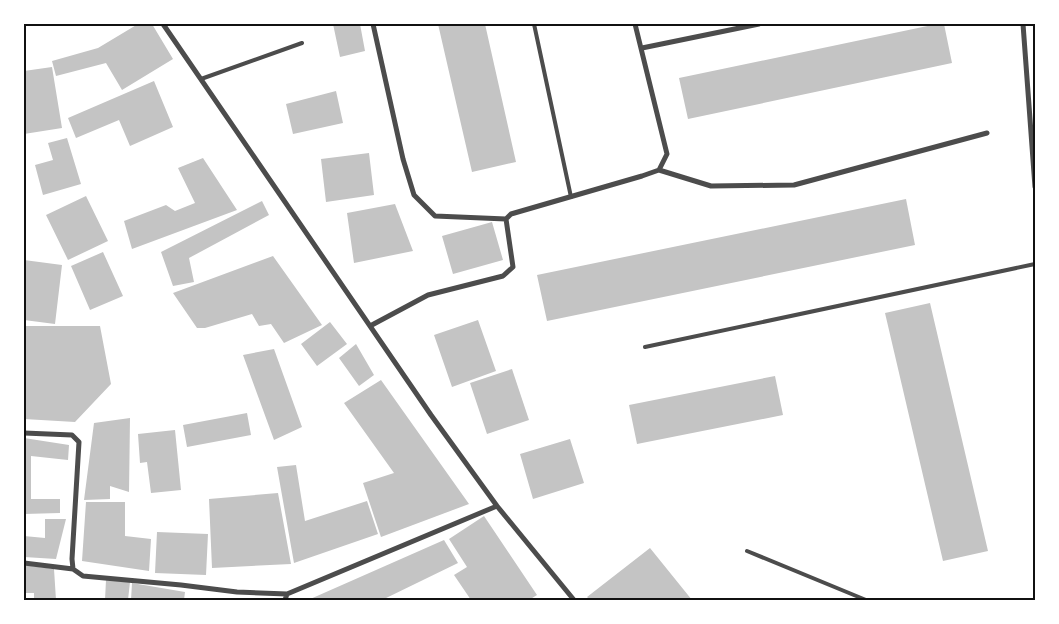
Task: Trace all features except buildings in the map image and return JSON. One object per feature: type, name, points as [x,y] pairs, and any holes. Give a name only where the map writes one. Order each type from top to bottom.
[{"type":"street","points":[[163,24],[430,415],[497,506],[574,600]]},
{"type":"street","points":[[373,24],[403,159],[414,195],[435,216],[506,219],[511,214],[659,170],[711,186],[794,185],[987,133]]},
{"type":"street","points":[[635,24],[667,154],[659,170]]},
{"type":"street","points":[[642,48],[759,24]]},
{"type":"street","points":[[1023,24],[1035,187]]},
{"type":"street","points":[[370,326],[428,295],[503,276],[513,267],[506,219]]},
{"type":"street","points":[[24,433],[72,435],[79,442],[73,569]]},
{"type":"street","points":[[24,562],[73,569],[83,576],[181,584],[286,597],[497,506]]},
{"type":"lane","points":[[534,24],[571,197]]},
{"type":"lane","points":[[201,79],[302,43]]},
{"type":"lane","points":[[645,347],[1035,264]]},
{"type":"lane","points":[[747,551],[866,600]]}]
